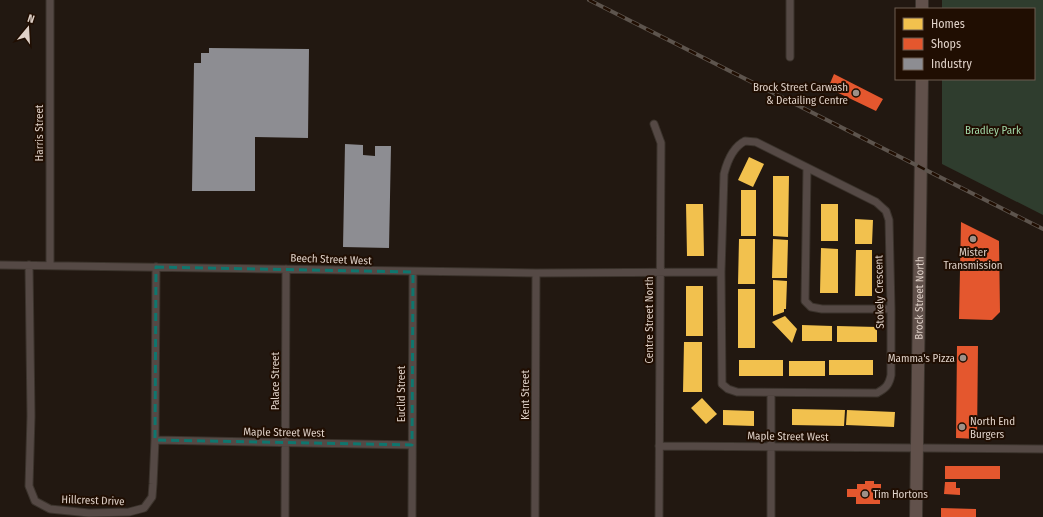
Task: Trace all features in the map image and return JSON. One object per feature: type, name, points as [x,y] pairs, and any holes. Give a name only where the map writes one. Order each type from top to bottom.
[{"type":"main road","name":"Brock Street North","points":[[916,517],[922,80]]},
{"type":"street","name":"Harris Street","points":[[50,0],[50,265]]},
{"type":"street","points":[[790,0],[790,57]]},
{"type":"street","name":"Centre Street North","points":[[654,124],[661,143],[659,517]]},
{"type":"street","name":"Stokely Crescent","points":[[744,141],[756,142],[876,202],[886,211],[889,220],[891,309],[891,375],[889,383],[885,388],[877,393],[736,392],[728,389],[722,384],[721,272],[724,174],[726,164],[739,144],[744,141]]},
{"type":"street","points":[[807,168],[805,301],[811,307],[822,310],[891,309]]},
{"type":"street","name":"Beech Street West","points":[[0,265],[413,272],[721,272]]},
{"type":"street","name":"Hillcrest Drive","points":[[29,265],[29,486],[35,501],[50,509],[89,513],[129,512],[144,508],[152,497],[155,440],[156,267]]},
{"type":"street","name":"Palace Street","points":[[285,517],[286,269]]},
{"type":"street","name":"Euclid Street","points":[[412,517],[413,272]]},
{"type":"street","name":"Kent Street","points":[[535,517],[536,273]]},
{"type":"street","points":[[771,392],[771,517]]},
{"type":"street","name":"Maple Street West","points":[[155,440],[412,445]]},
{"type":"street","name":"Maple Street West","points":[[660,446],[1043,449]]},
{"type":"highlighted area","points":[[156,267],[413,272],[412,445],[155,440]]},
{"type":"green space","name":"Bradley Park","points":[[942,0],[1043,0],[1043,215],[942,164],[942,80],[1035,80],[1035,8],[942,8]]},
{"type":"building: Homes","points":[[749,157],[764,164],[753,187],[738,180]]},
{"type":"building: Homes","points":[[773,176],[789,176],[788,237],[773,236]]},
{"type":"building: Homes","points":[[741,190],[756,190],[756,236],[741,236]]},
{"type":"building: Homes","points":[[686,204],[703,204],[704,256],[687,256]]},
{"type":"building: Homes","points":[[821,204],[838,204],[838,241],[821,241]]},
{"type":"building: Homes","points":[[855,219],[873,220],[872,244],[855,244]]},
{"type":"building: Homes","points":[[739,239],[755,239],[755,284],[738,284]]},
{"type":"building: Homes","points":[[773,239],[788,240],[787,278],[772,278]]},
{"type":"building: Homes","points":[[821,248],[838,249],[838,293],[820,293]]},
{"type":"building: Homes","points":[[856,250],[872,250],[872,296],[855,296]]},
{"type":"building: Homes","points":[[773,280],[787,281],[786,309],[784,309],[784,312],[773,316]]},
{"type":"building: Homes","points":[[686,286],[703,286],[703,336],[686,336]]},
{"type":"building: Homes","points":[[738,289],[755,289],[755,348],[738,348]]},
{"type":"building: Homes","points":[[785,316],[797,329],[792,343],[772,322]]},
{"type":"building: Homes","points":[[802,325],[832,326],[832,341],[802,341]]},
{"type":"building: Homes","points":[[837,326],[877,327],[877,342],[837,342]]},
{"type":"building: Homes","points":[[684,342],[702,342],[702,392],[683,392]]},
{"type":"building: Homes","points":[[739,360],[783,360],[783,376],[739,376]]},
{"type":"building: Homes","points":[[829,360],[873,360],[873,375],[829,375]]},
{"type":"building: Homes","points":[[789,361],[825,361],[825,376],[789,376]]},
{"type":"building: Homes","points":[[702,398],[717,414],[706,424],[691,408]]},
{"type":"building: Homes","points":[[792,409],[845,410],[844,426],[792,425]]},
{"type":"building: Homes","points":[[723,410],[754,411],[754,426],[723,425]]},
{"type":"building: Homes","points":[[847,410],[895,412],[894,427],[846,425]]},
{"type":"building: Shops","name":"Brock Street Carwash & Detailing Centre","points":[[834,74],[883,99],[876,111],[828,88]]},
{"type":"building: Shops","points":[[961,222],[999,241],[1000,312],[992,320],[959,319]]},
{"type":"building: Shops","points":[[957,346],[978,346],[977,439],[956,438]]},
{"type":"building: Shops","points":[[945,466],[1000,466],[1000,479],[945,479]]},
{"type":"building: Shops","name":"Tim Hortons","points":[[865,481],[874,481],[874,484],[881,484],[883,498],[880,498],[880,504],[856,504],[856,497],[847,497],[847,489],[857,489],[857,484],[865,484]]},
{"type":"building: Shops","points":[[945,482],[956,482],[956,488],[960,488],[960,495],[944,494]]},
{"type":"building: Shops","points":[[941,508],[976,509],[976,517],[941,517]]},
{"type":"building: Industry","points":[[209,48],[309,49],[308,138],[255,137],[255,191],[192,191],[194,63],[201,63],[201,53],[209,53]]},
{"type":"building: Industry","points":[[345,144],[363,145],[363,155],[375,156],[375,146],[391,146],[389,248],[343,247]]},
{"type":"railway","points":[[589,0],[1043,229]]},
{"type":"place","name":"Brock Street Carwash & Detailing Centre","points":[[856,93]]},
{"type":"place","name":"Mister Transmission","points":[[973,239]]},
{"type":"place","name":"Mamma's Pizza","points":[[963,358]]},
{"type":"place","name":"North End Burgers","points":[[962,427]]},
{"type":"place","name":"Tim Hortons","points":[[865,494]]}]
